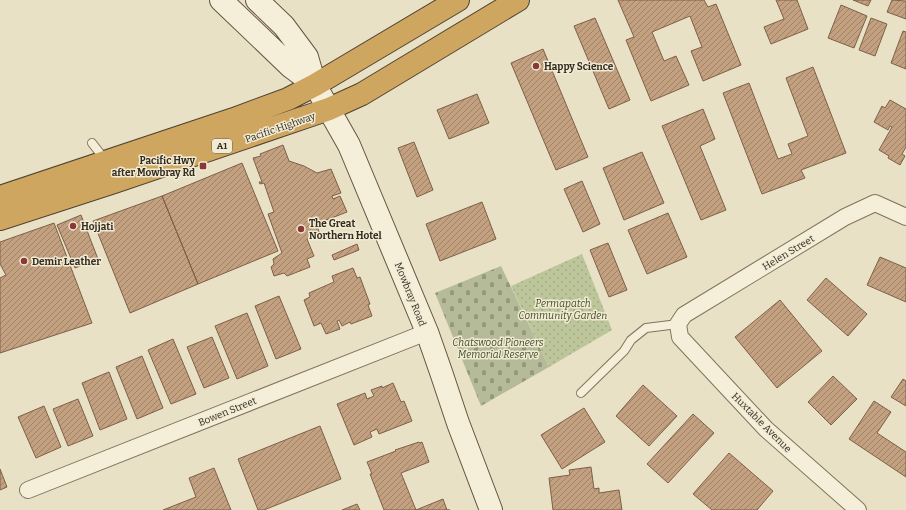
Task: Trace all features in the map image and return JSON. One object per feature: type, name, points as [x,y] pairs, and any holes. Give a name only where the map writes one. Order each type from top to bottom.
[{"type":"highway","name":"A1","points":[[0,197],[234,120],[288,99],[315,85],[458,0]]},
{"type":"highway","name":"Pacific Highway","points":[[0,219],[329,109],[362,94],[518,0]]},
{"type":"main road","name":"Mowbray Road","points":[[221,0],[291,67],[315,85]]},
{"type":"main road","name":"Mowbray Road","points":[[257,0],[284,26],[307,57],[315,85],[342,130],[427,332],[468,453],[491,510]]},
{"type":"street","name":"Helen Street","points":[[678,324],[684,315],[845,217],[875,203],[906,216]]},
{"type":"street","name":"Huxtable Avenue","points":[[678,324],[680,337],[766,429],[858,510]]},
{"type":"street","name":"Bowen Street","points":[[28,490],[427,332]]},
{"type":"lane","points":[[92,143],[106,162]]},
{"type":"lane","points":[[581,393],[624,351],[631,340],[646,328],[678,324]]},
{"type":"green space","name":"Permapatch Community Garden","points":[[582,254],[612,330],[549,367],[511,286]]},
{"type":"green space","name":"Chatswood Pioneers Memorial Reserve","points":[[501,266],[549,367],[481,406],[435,293]]},
{"type":"building","points":[[618,0],[704,0],[708,7],[716,4],[741,65],[703,81],[691,51],[702,47],[690,16],[652,32],[664,61],[676,56],[689,85],[651,101],[626,40],[634,37]]},
{"type":"building","points":[[776,0],[797,0],[808,29],[771,44],[764,27],[784,19]]},
{"type":"building","points":[[853,0],[871,0],[868,6]]},
{"type":"building","points":[[892,0],[906,1],[906,19],[887,12]]},
{"type":"building","points":[[841,5],[867,16],[854,48],[828,38]]},
{"type":"building","points":[[595,18],[630,100],[609,109],[574,26]]},
{"type":"building","points":[[871,18],[887,24],[875,56],[859,50]]},
{"type":"building","points":[[903,31],[906,32],[906,69],[891,63]]},
{"type":"building","points":[[543,49],[588,157],[556,170],[511,63]]},
{"type":"building","points":[[813,67],[846,153],[801,170],[805,178],[762,194],[723,93],[749,83],[778,159],[792,154],[788,144],[808,136],[786,78]]},
{"type":"building","points":[[477,94],[489,123],[449,139],[437,110]]},
{"type":"building","points":[[890,100],[906,109],[906,147],[902,154],[905,156],[900,165],[888,158],[889,156],[879,150],[892,127],[890,126],[888,130],[874,122],[882,106],[885,108]]},
{"type":"building","points":[[703,109],[715,139],[700,146],[726,210],[701,220],[662,126]]},
{"type":"building","points":[[414,142],[433,190],[417,197],[398,148]]},
{"type":"building","points":[[283,145],[289,161],[304,166],[317,173],[331,169],[341,193],[332,196],[333,199],[340,196],[347,212],[316,224],[320,234],[307,239],[314,256],[307,259],[310,267],[287,276],[284,273],[274,276],[271,267],[274,264],[273,259],[282,253],[268,214],[274,212],[264,183],[260,184],[259,182],[262,182],[253,158],[261,156],[260,154]]},
{"type":"building","points":[[642,152],[664,203],[624,220],[603,168]]},
{"type":"building","points":[[242,163],[278,251],[198,284],[162,196]]},
{"type":"building","points":[[582,181],[600,224],[583,232],[564,189]]},
{"type":"building","points":[[162,196],[198,284],[130,313],[93,221]]},
{"type":"building","points":[[482,202],[496,239],[440,261],[426,224]]},
{"type":"building","points":[[668,213],[687,257],[647,274],[628,230]]},
{"type":"building","points":[[81,215],[98,259],[75,268],[57,225]]},
{"type":"building","points":[[54,223],[92,323],[0,353],[0,278],[6,275],[0,264],[0,242]]},
{"type":"building","points":[[608,243],[627,290],[609,297],[590,250]]},
{"type":"building","points":[[357,244],[359,250],[334,260],[332,255]]},
{"type":"building","points":[[880,257],[906,268],[906,302],[867,285]]},
{"type":"building","points":[[353,268],[357,278],[360,277],[370,304],[368,305],[372,316],[351,324],[350,322],[342,326],[339,320],[337,321],[340,329],[326,334],[321,323],[314,326],[304,300],[310,297],[309,293],[334,282],[332,276]]},
{"type":"building","points":[[826,278],[867,314],[848,336],[807,300]]},
{"type":"building","points":[[279,296],[301,349],[276,359],[255,306]]},
{"type":"building","points":[[780,300],[822,351],[777,388],[735,337]]},
{"type":"building","points":[[247,313],[268,366],[237,379],[215,326]]},
{"type":"building","points":[[212,337],[229,378],[204,388],[187,347]]},
{"type":"building","points":[[173,339],[196,394],[171,404],[148,350]]},
{"type":"building","points":[[142,356],[163,408],[137,419],[116,367]]},
{"type":"building","points":[[109,372],[127,419],[100,430],[82,383]]},
{"type":"building","points":[[833,376],[857,399],[831,425],[808,402]]},
{"type":"building","points":[[903,379],[906,381],[906,406],[891,397]]},
{"type":"building","points":[[393,383],[401,402],[404,401],[412,421],[379,434],[377,429],[370,432],[372,437],[354,445],[337,404],[365,393],[367,399],[374,396],[371,390],[382,386],[382,388]]},
{"type":"building","points":[[643,385],[677,416],[649,446],[616,416]]},
{"type":"building","points":[[78,399],[93,436],[68,446],[53,409]]},
{"type":"building","points":[[874,401],[891,412],[877,433],[906,452],[906,477],[849,439]]},
{"type":"building","points":[[44,406],[61,447],[36,458],[18,417]]},
{"type":"building","points":[[584,408],[605,442],[562,469],[541,435]]},
{"type":"building","points":[[693,414],[714,433],[668,483],[647,464]]},
{"type":"building","points":[[320,426],[341,479],[264,510],[258,510],[238,459]]},
{"type":"building","points":[[422,442],[429,462],[401,473],[416,510],[384,510],[367,462],[396,451],[395,450]]},
{"type":"building","points":[[729,453],[773,491],[757,510],[712,510],[693,494]]},
{"type":"building","points":[[591,467],[594,489],[599,488],[599,493],[619,490],[622,510],[553,510],[549,478],[570,475],[569,470]]},
{"type":"building","points":[[214,468],[231,510],[163,510],[196,497],[189,478]]},
{"type":"building","points":[[0,469],[7,487],[0,490]]},
{"type":"building","points":[[443,499],[447,510],[416,510]]},
{"type":"building","points":[[357,504],[360,510],[342,510]]},
{"type":"place","name":"Happy Science","points":[[536,66]]},
{"type":"place","name":"Pacific Hwy after Mowbray Rd","points":[[203,166]]},
{"type":"place","name":"Hojjati","points":[[73,226]]},
{"type":"place","name":"The Great Northern Hotel","points":[[301,229]]},
{"type":"place","name":"Demir Leather","points":[[24,261]]}]
